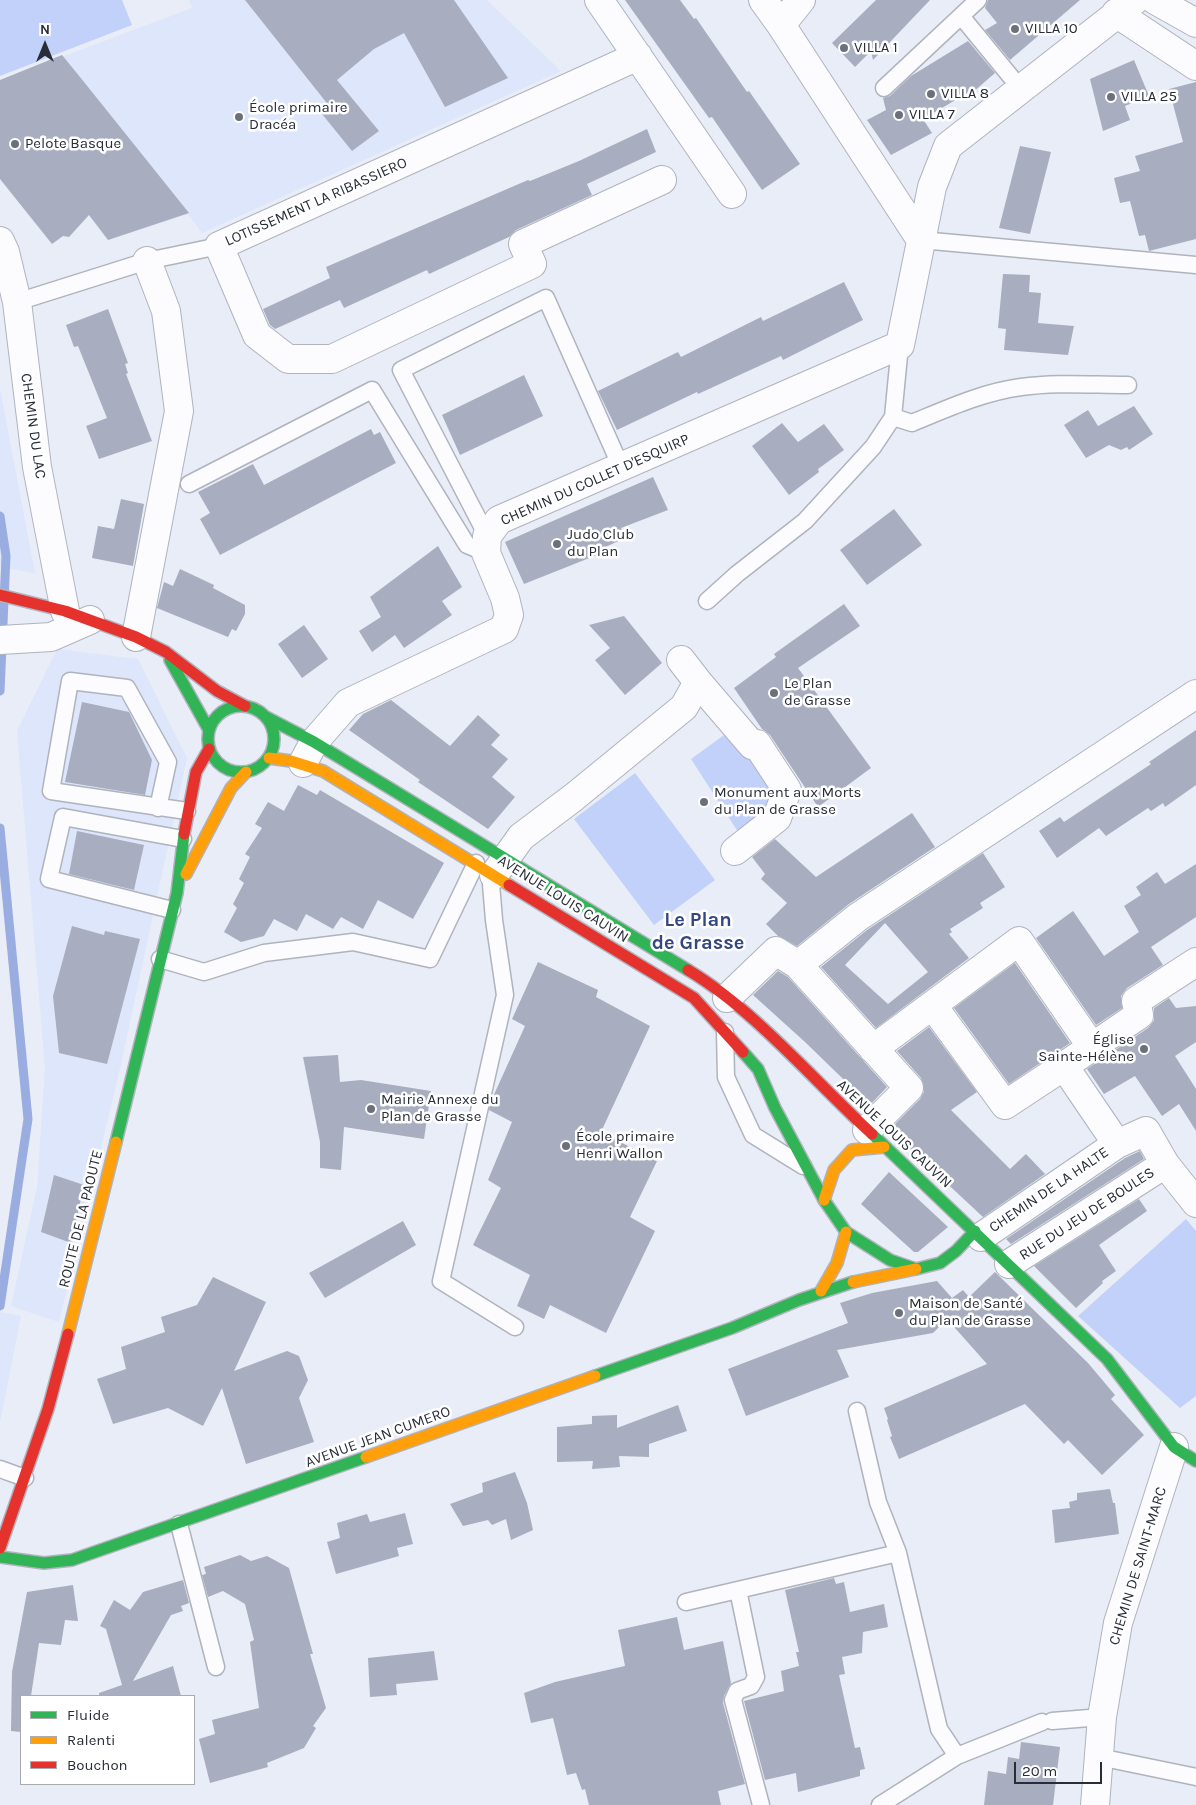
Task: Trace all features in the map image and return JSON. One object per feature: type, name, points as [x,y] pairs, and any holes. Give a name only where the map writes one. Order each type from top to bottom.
[{"type":"street","points":[[599,0],[732,194]]},
{"type":"street","points":[[763,0],[921,240]]},
{"type":"street","points":[[781,25],[801,0]]},
{"type":"street","points":[[1155,0],[1196,23]]},
{"type":"street","points":[[900,345],[932,187],[948,146],[1125,7],[1196,66]]},
{"type":"street","name":"LOTISSEMENT LA RIBASSIERO","points":[[638,56],[219,246],[257,335],[288,360],[332,360],[532,264],[522,244],[662,180]]},
{"type":"street","name":"CHEMIN DU LAC","points":[[0,241],[5,252],[17,302],[37,467],[65,612]]},
{"type":"street","points":[[136,637],[179,411],[166,311],[147,261]]},
{"type":"street","name":"CHEMIN DU COLLET D'ESQUIRP","points":[[487,544],[499,520],[900,345]]},
{"type":"street","points":[[308,753],[348,703],[504,629],[509,615],[487,544]]},
{"type":"street","points":[[0,595],[65,612],[136,637],[166,652],[218,691],[260,712],[266,717],[274,737],[274,748],[269,758],[259,768],[236,773],[227,770],[213,758],[209,749],[209,730],[166,652]]},
{"type":"street","points":[[0,640],[51,637],[65,612]]},
{"type":"street","points":[[681,660],[752,745],[757,744],[787,790],[777,818],[734,851]]},
{"type":"street","points":[[492,867],[522,837],[684,707],[698,682]]},
{"type":"street","points":[[798,965],[858,917],[1196,694]]},
{"type":"street","points":[[209,730],[218,715],[226,710],[245,706]]},
{"type":"street","name":"AVENUE LOUIS CAUVIN","points":[[266,717],[308,753],[492,867],[694,998],[725,1032],[761,1066],[775,1108],[824,1200],[846,1232],[890,1260],[916,1269]]},
{"type":"street","name":"ROUTE DE LA PAOUTE","points":[[0,1548],[48,1409],[75,1309],[177,893],[187,812],[196,772],[209,749]]},
{"type":"street","name":"AVENUE LOUIS CAUVIN","points":[[269,758],[308,753]]},
{"type":"street","name":"AVENUE LOUIS CAUVIN","points":[[308,753],[323,771],[492,867],[707,981],[978,1234],[1107,1359],[1185,1454]]},
{"type":"street","name":"ROUTE DE LA PAOUTE","points":[[177,893],[230,788],[246,772]]},
{"type":"street","points":[[873,1049],[1019,940],[1092,1047]]},
{"type":"street","points":[[727,998],[776,951],[798,965],[909,1088],[875,1138],[852,1150],[834,1170],[824,1200]]},
{"type":"street","points":[[932,1006],[1005,1105],[1139,1015],[1136,1001],[1196,962]]},
{"type":"street","name":"CHEMIN DE LA HALTE","points":[[978,1234],[1117,1144],[1064,1066]]},
{"type":"street","name":"RUE DU JEU DE BOULES","points":[[1117,1144],[1146,1131],[1165,1164],[1196,1203]]},
{"type":"street","name":"RUE DU JEU DE BOULES","points":[[1009,1264],[1165,1164]]},
{"type":"street","points":[[821,1291],[841,1259],[846,1232]]},
{"type":"street","points":[[916,1269],[940,1263],[978,1234]]},
{"type":"street","name":"AVENUE JEAN CUMERO","points":[[0,1557],[44,1563],[72,1560],[179,1524],[761,1316],[821,1291],[882,1273],[916,1269]]},
{"type":"street","name":"CHEMIN DE SAINT-MARC","points":[[1095,1805],[1102,1716],[1118,1623],[1185,1454]]},
{"type":"lane","points":[[884,88],[978,0]]},
{"type":"lane","points":[[961,16],[1020,88]]},
{"type":"lane","points":[[921,240],[1196,265]]},
{"type":"lane","points":[[17,302],[147,261],[219,246]]},
{"type":"lane","points":[[189,484],[372,390],[467,545],[487,544],[401,370],[546,298],[621,467]]},
{"type":"lane","points":[[707,602],[737,574],[805,522],[873,447],[893,417],[900,345]]},
{"type":"lane","points":[[893,417],[912,423],[964,403],[1020,387],[1073,384],[1128,385]]},
{"type":"lane","points":[[158,808],[168,762],[127,688],[70,681],[51,791],[158,808],[187,812]]},
{"type":"lane","points":[[172,910],[50,879],[63,817],[183,839]]},
{"type":"lane","points":[[160,959],[204,972],[264,953],[354,942],[430,959],[492,867]]},
{"type":"lane","points":[[492,867],[494,920],[504,995],[441,1280],[516,1327]]},
{"type":"lane","points":[[725,1032],[726,1077],[753,1136],[807,1169]]},
{"type":"lane","points":[[857,1412],[878,1502],[898,1553],[939,1729],[957,1756]]},
{"type":"lane","points":[[0,1470],[25,1478]]},
{"type":"lane","points":[[179,1524],[216,1667]]},
{"type":"lane","points":[[686,1602],[898,1553]]},
{"type":"lane","points":[[738,1590],[756,1677],[752,1686],[737,1691],[734,1700],[761,1805]]},
{"type":"lane","points":[[880,1805],[957,1756],[1047,1722],[1102,1716]]},
{"type":"lane","points":[[1099,1757],[1196,1777]]},
{"type":"shaded area","points":[[0,0],[122,0],[132,25],[0,76]]},
{"type":"shaded area","name":"École primaire Dracéa","points":[[189,0],[487,0],[561,71],[202,233],[188,214],[108,240],[0,94],[0,80],[192,8]]},
{"type":"shaded area","points":[[0,389],[35,573],[0,567]]},
{"type":"shaded area","points":[[57,649],[138,659],[187,758],[119,1073],[59,1322],[11,1306],[37,1187],[45,1068],[17,731]]},
{"type":"shaded area","points":[[731,730],[772,793],[772,818],[742,838],[691,759]]},
{"type":"shaded area","points":[[635,773],[715,880],[654,925],[574,819]]},
{"type":"shaded area","points":[[1186,1219],[1196,1231],[1196,1396],[1180,1408],[1078,1316]]},
{"type":"shaded area","points":[[0,1312],[21,1316],[0,1423]]},
{"type":"building","points":[[245,0],[454,0],[508,78],[445,107],[404,33],[374,49],[337,80],[379,131],[352,151],[318,109],[326,102]]},
{"type":"building","points":[[625,0],[680,0],[694,19],[696,18],[800,164],[762,190],[712,117],[709,118]]},
{"type":"building","points":[[876,0],[930,0],[873,60],[871,51],[855,67],[832,43]]},
{"type":"building","name":"VILLA 10","points":[[988,0],[1080,0],[1010,60],[985,30],[997,23],[985,8]]},
{"type":"building","points":[[968,41],[995,73],[972,93],[971,91],[923,119],[932,133],[891,155],[867,120],[886,110],[883,98],[890,96],[911,76]]},
{"type":"building","points":[[62,55],[189,213],[108,240],[89,215],[69,237],[63,236],[52,244],[0,179],[0,80]]},
{"type":"building","name":"VILLA 25","points":[[1134,60],[1149,96],[1125,106],[1130,120],[1103,131],[1090,79]]},
{"type":"building","points":[[1196,82],[1196,239],[1149,251],[1145,235],[1139,236],[1130,201],[1120,203],[1114,178],[1140,171],[1135,156],[1183,142],[1169,89]]},
{"type":"building","points":[[647,129],[656,152],[587,184],[592,195],[516,230],[509,237],[429,274],[427,270],[344,308],[340,300],[275,329],[270,325],[263,309],[330,278],[326,267],[528,180],[530,181],[579,161]]},
{"type":"building","points":[[1020,146],[1051,152],[1030,234],[999,228]]},
{"type":"building","points":[[1003,274],[1030,275],[1029,292],[1041,293],[1038,323],[1074,326],[1068,355],[1004,350],[1006,329],[998,328]]},
{"type":"building","points":[[844,282],[863,320],[783,360],[781,356],[698,394],[697,392],[617,430],[598,391],[678,352],[681,357],[761,317],[763,321]]},
{"type":"building","points":[[108,309],[128,363],[125,364],[128,373],[126,374],[152,441],[99,459],[86,426],[107,418],[78,346],[74,347],[66,325]]},
{"type":"building","points":[[524,375],[543,416],[460,455],[442,415]]},
{"type":"building","points":[[1134,406],[1153,434],[1129,450],[1127,447],[1121,450],[1109,445],[1086,458],[1064,425],[1088,410],[1098,426]]},
{"type":"building","points":[[782,423],[798,442],[824,424],[844,450],[818,469],[819,472],[789,495],[752,446]]},
{"type":"building","points":[[371,429],[374,435],[380,432],[396,463],[220,555],[200,519],[210,513],[198,492],[253,464],[264,485]]},
{"type":"building","name":"Judo Club du Plan","points":[[653,477],[668,510],[621,528],[625,538],[601,549],[602,553],[524,584],[505,542]]},
{"type":"building","points":[[121,499],[144,504],[133,566],[92,558],[98,526],[114,529]]},
{"type":"building","points":[[894,509],[922,545],[867,585],[840,550]]},
{"type":"building","points":[[438,546],[462,587],[442,601],[452,615],[404,648],[395,635],[372,652],[359,631],[381,617],[370,597]]},
{"type":"building","points":[[180,569],[214,585],[213,588],[245,605],[245,614],[236,631],[232,629],[228,637],[157,608],[164,582],[173,586]]},
{"type":"building","points":[[844,604],[860,626],[798,668],[871,768],[818,807],[770,735],[762,729],[734,688],[776,657],[774,654]]},
{"type":"building","points":[[624,616],[662,663],[625,695],[595,660],[610,648],[589,625]]},
{"type":"building","points":[[304,625],[328,659],[302,678],[278,644]]},
{"type":"building","points":[[391,700],[450,746],[478,715],[500,735],[491,745],[508,759],[492,777],[515,797],[488,829],[418,782],[420,780],[349,730],[363,714]]},
{"type":"building","points":[[82,702],[129,712],[152,760],[145,795],[65,782]]},
{"type":"building","points":[[1196,730],[1196,785],[1165,807],[1163,803],[1151,811],[1148,808],[1106,836],[1099,828],[1057,858],[1039,831],[1060,817],[1064,822],[1151,764],[1149,762]]},
{"type":"building","points":[[298,785],[317,795],[320,790],[444,863],[413,919],[378,900],[363,929],[341,917],[333,929],[306,914],[297,931],[274,919],[264,936],[241,942],[224,932],[237,908],[233,904],[244,883],[239,879],[250,857],[245,854],[262,828],[255,824],[268,802],[284,811]]},
{"type":"building","points":[[912,813],[935,847],[849,904],[797,946],[778,936],[766,924],[787,903],[761,879],[765,874],[752,857],[775,839],[816,877]]},
{"type":"building","points":[[77,831],[144,845],[134,890],[69,874]]},
{"type":"building","points":[[983,853],[1005,887],[980,903],[983,908],[950,929],[952,932],[949,934],[969,958],[876,1028],[821,967],[867,930]],"holes":[[[885,923],[928,972],[888,1004],[845,965]]]},
{"type":"building","points":[[1196,864],[1196,917],[1151,947],[1163,965],[1127,988],[1121,996],[1122,1008],[1096,1025],[1036,938],[1073,911],[1104,956],[1139,932],[1124,906],[1141,895],[1136,887],[1157,872],[1165,884]]},
{"type":"building","points":[[72,926],[104,935],[105,931],[140,939],[107,1064],[59,1053],[53,996]]},
{"type":"building","name":"École primaire Henri Wallon","points":[[538,962],[598,990],[596,997],[650,1026],[601,1132],[657,1161],[630,1217],[655,1231],[606,1333],[550,1305],[544,1319],[517,1306],[530,1275],[473,1245],[501,1188],[488,1180],[512,1122],[489,1110],[492,1099],[525,1026],[512,1019]]},
{"type":"building","points":[[1015,963],[1070,1043],[1009,1084],[954,1008]]},
{"type":"building","points":[[778,971],[788,977],[887,1087],[870,1105],[753,995]]},
{"type":"building","name":"Église Sainte-Hélène","points":[[1169,998],[1176,1008],[1196,1006],[1196,1042],[1175,1056],[1196,1089],[1196,1131],[1179,1104],[1162,1116],[1135,1076],[1104,1094],[1087,1069],[1148,1028],[1154,1020],[1154,1008]]},
{"type":"building","points":[[929,1027],[977,1092],[951,1110],[1010,1169],[1026,1154],[1045,1174],[983,1217],[910,1149],[891,1128],[920,1099],[924,1092],[921,1078],[897,1051]]},
{"type":"building","name":"Mairie Annexe du Plan de Grasse","points":[[338,1055],[340,1082],[361,1080],[431,1091],[424,1139],[344,1127],[341,1170],[320,1168],[320,1142],[303,1057]]},
{"type":"building","points":[[1140,1151],[1144,1159],[1011,1244],[1006,1239],[1125,1158]]},
{"type":"building","points":[[889,1172],[948,1227],[918,1252],[914,1252],[861,1204]]},
{"type":"building","points":[[54,1175],[84,1185],[71,1243],[41,1232]]},
{"type":"building","points":[[1139,1199],[1147,1211],[1099,1245],[1116,1271],[1102,1281],[1103,1283],[1076,1308],[1034,1266]]},
{"type":"building","points":[[403,1221],[416,1245],[325,1298],[309,1273]]},
{"type":"building","points":[[995,1272],[1088,1363],[1115,1395],[1111,1399],[1144,1435],[1102,1475],[1068,1440],[1064,1444],[1025,1404],[899,1459],[890,1437],[892,1436],[884,1408],[987,1364],[947,1319],[933,1333],[837,1350],[849,1377],[746,1416],[728,1369],[848,1323],[840,1303],[872,1293],[937,1281],[952,1298],[963,1290],[969,1297]]},
{"type":"building","points":[[213,1277],[266,1302],[234,1371],[287,1351],[299,1356],[308,1380],[299,1398],[314,1442],[246,1464],[222,1388],[203,1426],[168,1408],[113,1424],[97,1379],[126,1369],[121,1347],[165,1332],[161,1317],[197,1305]]},
{"type":"building","points":[[678,1405],[687,1431],[649,1444],[649,1457],[619,1456],[620,1467],[592,1469],[593,1461],[557,1462],[557,1427],[592,1424],[592,1416],[617,1415],[617,1428]]},
{"type":"building","points":[[515,1472],[527,1503],[533,1530],[511,1540],[506,1519],[492,1525],[488,1520],[463,1526],[450,1504],[483,1492],[482,1483]]},
{"type":"building","points":[[1110,1489],[1113,1503],[1115,1503],[1119,1534],[1055,1543],[1052,1510],[1070,1508],[1069,1502],[1077,1500],[1077,1493]]},
{"type":"building","points":[[405,1513],[413,1544],[397,1548],[399,1556],[336,1574],[327,1542],[340,1538],[337,1523],[367,1514],[370,1522]]},
{"type":"building","points":[[240,1555],[251,1561],[267,1556],[289,1568],[313,1654],[310,1654],[326,1708],[313,1726],[316,1728],[304,1748],[267,1763],[268,1767],[210,1783],[199,1739],[215,1734],[212,1720],[259,1708],[250,1642],[254,1640],[245,1604],[223,1591],[208,1597],[202,1575],[206,1574],[204,1567]]},
{"type":"building","points":[[834,1578],[836,1584],[844,1582],[850,1612],[884,1604],[888,1627],[863,1632],[862,1653],[842,1657],[845,1674],[839,1675],[855,1748],[860,1747],[865,1769],[860,1770],[860,1776],[798,1792],[796,1773],[765,1780],[744,1701],[784,1691],[781,1671],[799,1666],[796,1652],[799,1652],[785,1590]]},
{"type":"building","points":[[183,1580],[189,1603],[181,1606],[183,1611],[171,1615],[133,1681],[173,1666],[181,1695],[99,1695],[99,1693],[122,1685],[106,1629],[100,1626],[114,1600],[130,1610],[143,1592]]},
{"type":"building","points":[[73,1585],[78,1621],[65,1620],[61,1645],[39,1643],[31,1695],[20,1695],[20,1732],[11,1731],[12,1672],[27,1592]]},
{"type":"building","points":[[677,1617],[684,1650],[723,1641],[731,1683],[724,1696],[723,1703],[745,1784],[718,1791],[721,1805],[589,1805],[585,1789],[582,1790],[576,1773],[567,1775],[553,1718],[531,1723],[524,1693],[555,1682],[625,1666],[618,1630]]},
{"type":"building","points":[[434,1651],[438,1680],[396,1684],[397,1695],[370,1697],[368,1658]]},
{"type":"building","points":[[1021,1742],[1060,1747],[1053,1805],[984,1805],[988,1771],[1006,1774],[1008,1757],[1019,1759]]},
{"type":"waterway","points":[[0,516],[6,556],[0,691]]},
{"type":"waterway","points":[[0,828],[28,1119],[0,1306]]},
{"type":"traffic: fast","points":[[170,660],[209,730]]},
{"type":"traffic: fast","points":[[235,706],[247,706],[259,711],[269,721],[274,733],[274,739],[272,752],[259,767],[247,772],[235,772],[223,767],[213,757],[208,745],[208,733],[213,721],[223,711],[235,706]]},
{"type":"traffic: fast","points":[[266,717],[314,742],[688,970]]},
{"type":"traffic: fast","points":[[116,1142],[177,893],[184,834]]},
{"type":"traffic: fast","points":[[743,1052],[758,1069],[775,1108],[824,1200],[846,1232],[890,1260],[916,1269],[940,1263],[956,1251],[975,1231]]},
{"type":"traffic: fast","points":[[872,1134],[1107,1359],[1174,1447],[1196,1461]]},
{"type":"traffic: fast","points":[[595,1376],[732,1328],[799,1300],[853,1282]]},
{"type":"traffic: fast","points":[[0,1557],[44,1563],[72,1560],[366,1457]]},
{"type":"traffic: slow","points":[[269,758],[291,761],[323,771],[509,885]]},
{"type":"traffic: slow","points":[[186,874],[231,788],[246,772]]},
{"type":"traffic: slow","points":[[68,1334],[116,1142]]},
{"type":"traffic: slow","points":[[824,1200],[834,1170],[852,1150],[884,1147]]},
{"type":"traffic: slow","points":[[821,1291],[837,1263],[846,1232]]},
{"type":"traffic: slow","points":[[853,1282],[916,1269]]},
{"type":"traffic: slow","points":[[366,1457],[595,1376]]},
{"type":"traffic: jam","points":[[0,595],[65,611],[136,637],[166,652],[217,691],[245,706]]},
{"type":"traffic: jam","points":[[184,834],[196,772],[209,749]]},
{"type":"traffic: jam","points":[[509,885],[694,998],[743,1052]]},
{"type":"traffic: jam","points":[[688,970],[713,986],[760,1025],[872,1134]]},
{"type":"traffic: jam","points":[[0,1548],[48,1409],[68,1334]]},
{"type":"place","name":"VILLA 10","points":[[1015,29]]},
{"type":"place","name":"VILLA 1","points":[[844,48]]},
{"type":"place","name":"VILLA 8","points":[[931,94]]},
{"type":"place","name":"VILLA 25","points":[[1111,97]]},
{"type":"place","name":"VILLA 7","points":[[899,115]]},
{"type":"place","name":"École primaire Dracéa","points":[[239,117]]},
{"type":"place","name":"Pelote Basque","points":[[15,144]]},
{"type":"place","name":"Judo Club du Plan","points":[[557,544]]},
{"type":"place","name":"Le Plan de Grasse","points":[[774,693]]},
{"type":"place","name":"Monument aux Morts du Plan de Grasse","points":[[704,802]]},
{"type":"place","name":"Église Sainte-Hélène","points":[[1144,1049]]},
{"type":"place","name":"Mairie Annexe du Plan de Grasse","points":[[371,1109]]},
{"type":"place","name":"École primaire Henri Wallon","points":[[566,1146]]},
{"type":"place","name":"Maison de Santé du Plan de Grasse","points":[[899,1313]]},
{"type":"district","name":"Le Plan de Grasse","points":[[698,932]]}]
